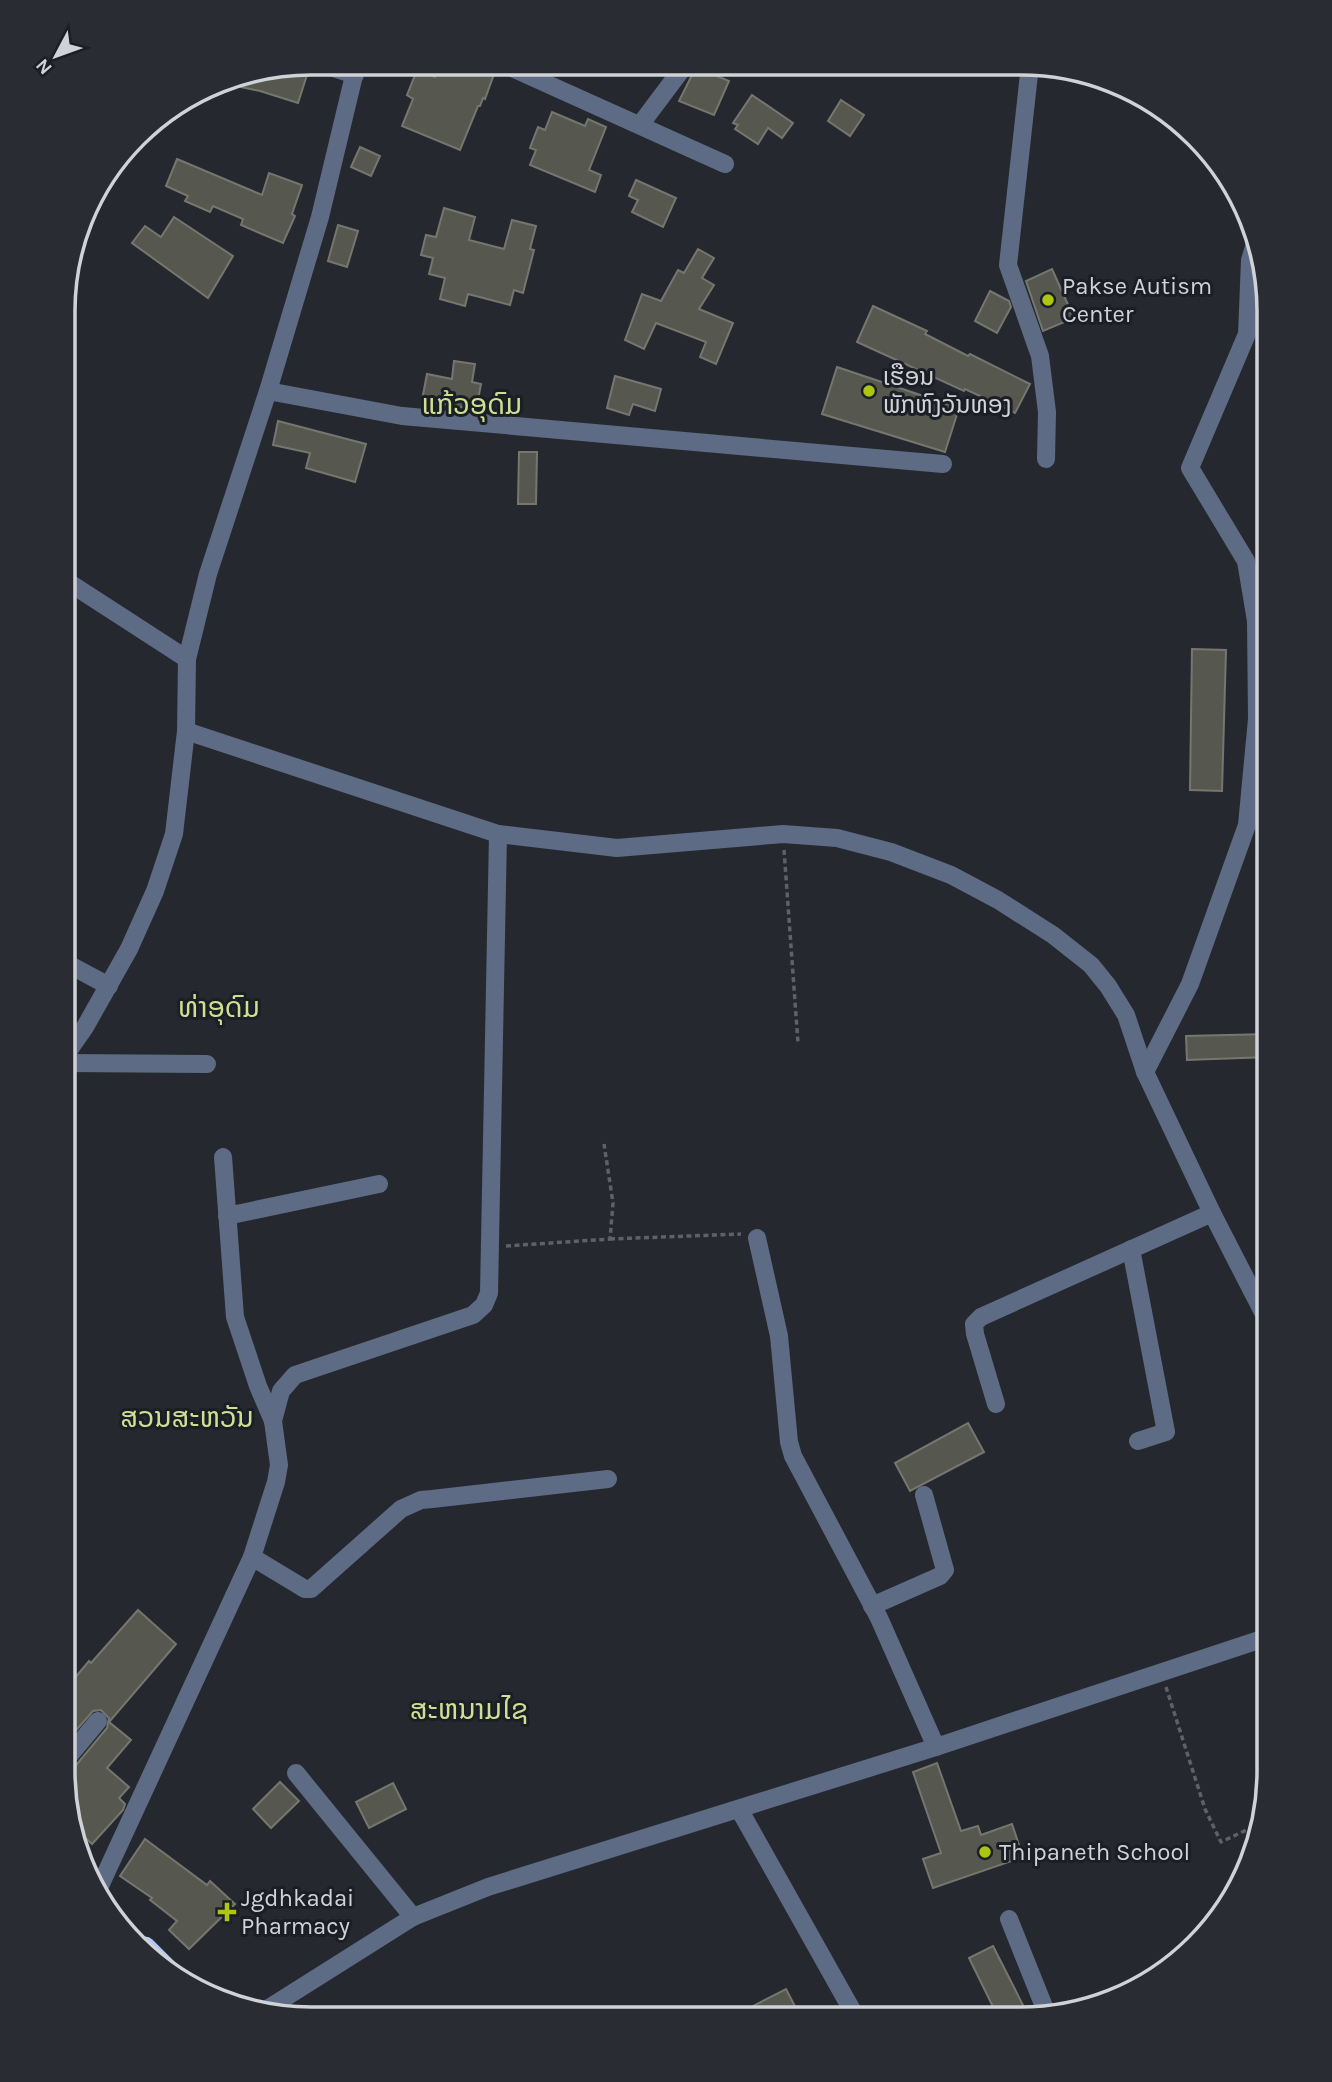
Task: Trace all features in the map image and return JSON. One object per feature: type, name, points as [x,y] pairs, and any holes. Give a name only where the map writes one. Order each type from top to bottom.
[{"type":"street","points":[[75,1040],[129,949],[155,891],[174,834],[187,731],[187,659],[208,574],[268,391],[320,216],[355,75]]},
{"type":"street","points":[[528,75],[725,164]]},
{"type":"street","points":[[640,125],[678,75]]},
{"type":"street","points":[[1029,76],[1008,265],[1040,356],[1047,412],[1046,459]]},
{"type":"street","points":[[1251,258],[1247,334],[1190,468],[1246,561],[1257,632]]},
{"type":"street","points":[[268,391],[402,416],[943,464]]},
{"type":"street","points":[[75,586],[187,659]]},
{"type":"street","points":[[187,731],[498,834],[617,848],[783,834],[837,838],[891,852],[951,875],[998,900],[1052,935],[1091,965],[1108,986],[1126,1015],[1145,1072],[1256,1299]]},
{"type":"street","points":[[1145,1072],[1190,984],[1247,825],[1257,761]]},
{"type":"street","points":[[273,1421],[281,1391],[295,1375],[473,1315],[484,1305],[489,1293],[498,834]]},
{"type":"street","points":[[75,968],[109,986]]},
{"type":"street","points":[[75,1063],[207,1064]]},
{"type":"street","points":[[103,1880],[253,1557],[279,1465],[273,1421],[235,1317],[223,1157]]},
{"type":"street","points":[[227,1216],[379,1184]]},
{"type":"street","points":[[996,1404],[975,1334],[974,1324],[981,1317],[1212,1213]]},
{"type":"street","points":[[757,1238],[779,1336],[789,1442],[793,1456],[872,1606],[936,1747]]},
{"type":"street","points":[[1131,1249],[1166,1432],[1138,1441]]},
{"type":"street","points":[[253,1557],[305,1589],[311,1589],[401,1508],[410,1504],[438,1498],[608,1479]]},
{"type":"street","points":[[872,1606],[940,1576],[945,1570],[924,1495]]},
{"type":"street","points":[[275,2004],[413,1917],[488,1887],[936,1747],[1256,1641]]},
{"type":"street","points":[[75,1748],[98,1721]]},
{"type":"street","points":[[296,1773],[413,1917]]},
{"type":"street","points":[[739,1809],[851,2007]]},
{"type":"street","points":[[1009,1919],[1044,2005]]},
{"type":"path","points":[[783,834],[798,1043]]},
{"type":"path","points":[[604,1144],[612,1203],[610,1239]]},
{"type":"path","points":[[490,1247],[752,1233],[757,1238]]},
{"type":"path","points":[[1161,1672],[1205,1810],[1221,1842],[1249,1829]]},
{"type":"building","points":[[307,75],[298,103],[240,87],[281,77]]},
{"type":"building","points":[[415,75],[494,75],[460,150],[402,126],[413,99],[407,95]]},
{"type":"building","points":[[692,75],[715,75],[729,81],[714,115],[679,101]]},
{"type":"building","points":[[752,95],[793,123],[782,138],[768,128],[758,144],[735,129],[738,125],[733,123]]},
{"type":"building","points":[[841,100],[864,115],[850,136],[828,121]]},
{"type":"building","points":[[552,112],[585,126],[588,119],[606,127],[589,170],[601,175],[595,192],[530,165],[536,150],[530,148],[538,127],[545,130]]},
{"type":"building","points":[[360,147],[380,156],[371,176],[351,167]]},
{"type":"building","points":[[177,159],[262,195],[269,173],[302,185],[292,214],[295,216],[283,243],[241,225],[243,219],[213,206],[210,212],[185,201],[188,196],[166,186]]},
{"type":"building","points":[[636,180],[676,198],[663,227],[632,212],[638,200],[629,196]]},
{"type":"building","points":[[444,208],[475,217],[469,240],[504,249],[512,220],[536,226],[530,249],[534,250],[523,293],[514,290],[510,305],[468,294],[465,306],[440,299],[445,278],[429,274],[433,258],[421,255],[426,235],[436,237]]},
{"type":"building","points":[[174,217],[233,256],[208,298],[132,243],[145,226],[161,237]]},
{"type":"building","points":[[338,225],[358,231],[347,267],[328,261]]},
{"type":"building","points":[[698,249],[714,258],[702,278],[714,285],[699,309],[733,323],[716,364],[700,357],[706,342],[656,323],[644,349],[625,340],[642,294],[661,301],[678,270],[684,273]]},
{"type":"building","name":"Pakse Autism Center","points":[[1052,269],[1074,318],[1043,331],[1026,281]]},
{"type":"building","points":[[990,291],[1009,301],[1011,307],[997,333],[975,321]]},
{"type":"building","points":[[873,306],[927,331],[925,334],[968,356],[970,354],[1030,384],[1015,413],[857,342]]},
{"type":"building","points":[[454,361],[475,364],[472,382],[481,384],[476,410],[422,400],[427,374],[452,379]]},
{"type":"building","points":[[837,367],[959,408],[945,452],[822,414]]},
{"type":"building","points":[[615,376],[661,389],[655,411],[633,404],[629,415],[607,408]]},
{"type":"building","points":[[278,421],[366,444],[355,482],[306,468],[310,453],[273,445]]},
{"type":"building","points":[[519,452],[537,452],[536,504],[518,504]]},
{"type":"building","points":[[1192,649],[1226,650],[1222,791],[1190,790]]},
{"type":"building","points":[[1257,1034],[1256,1057],[1187,1060],[1186,1036]]},
{"type":"building","points":[[968,1423],[984,1452],[910,1491],[895,1463]]},
{"type":"building","points":[[138,1610],[176,1644],[109,1722],[131,1740],[107,1768],[129,1787],[119,1798],[125,1804],[123,1810],[92,1844],[83,1832],[77,1801],[75,1766],[107,1728],[109,1718],[101,1710],[93,1711],[75,1731],[75,1678],[89,1661],[91,1663]]},
{"type":"building","points":[[937,1763],[961,1831],[978,1826],[981,1835],[1012,1824],[1023,1857],[933,1888],[923,1859],[941,1853],[913,1772]]},
{"type":"building","points":[[280,1782],[299,1801],[271,1828],[253,1809]]},
{"type":"building","points":[[393,1783],[406,1809],[369,1828],[356,1802]]},
{"type":"building","points":[[145,1839],[207,1885],[210,1881],[235,1904],[189,1949],[169,1930],[177,1921],[150,1900],[152,1898],[120,1876]]},
{"type":"building","points":[[993,1946],[1024,2007],[993,2007],[969,1958]]},
{"type":"building","points":[[786,1989],[795,2007],[751,2007]]},
{"type":"place","name":"Pakse Autism Center","points":[[1048,300]]},
{"type":"place","name":"ເຮືອນ ພັກຫົງວັນທອງ","points":[[869,391]]},
{"type":"place","name":"Thipaneth School","points":[[985,1852]]},
{"type":"place","name":"Jgdhkadai Pharmacy","points":[[227,1912]]},
{"type":"district","name":"ແກ້ວອຸດົມ","points":[[472,404]]},
{"type":"district","name":"ທ່າອຸດົມ","points":[[219,1007]]},
{"type":"district","name":"ສວນສະຫວັນ","points":[[187,1417]]},
{"type":"district","name":"ສະຫນາມໄຊ","points":[[469,1709]]}]
